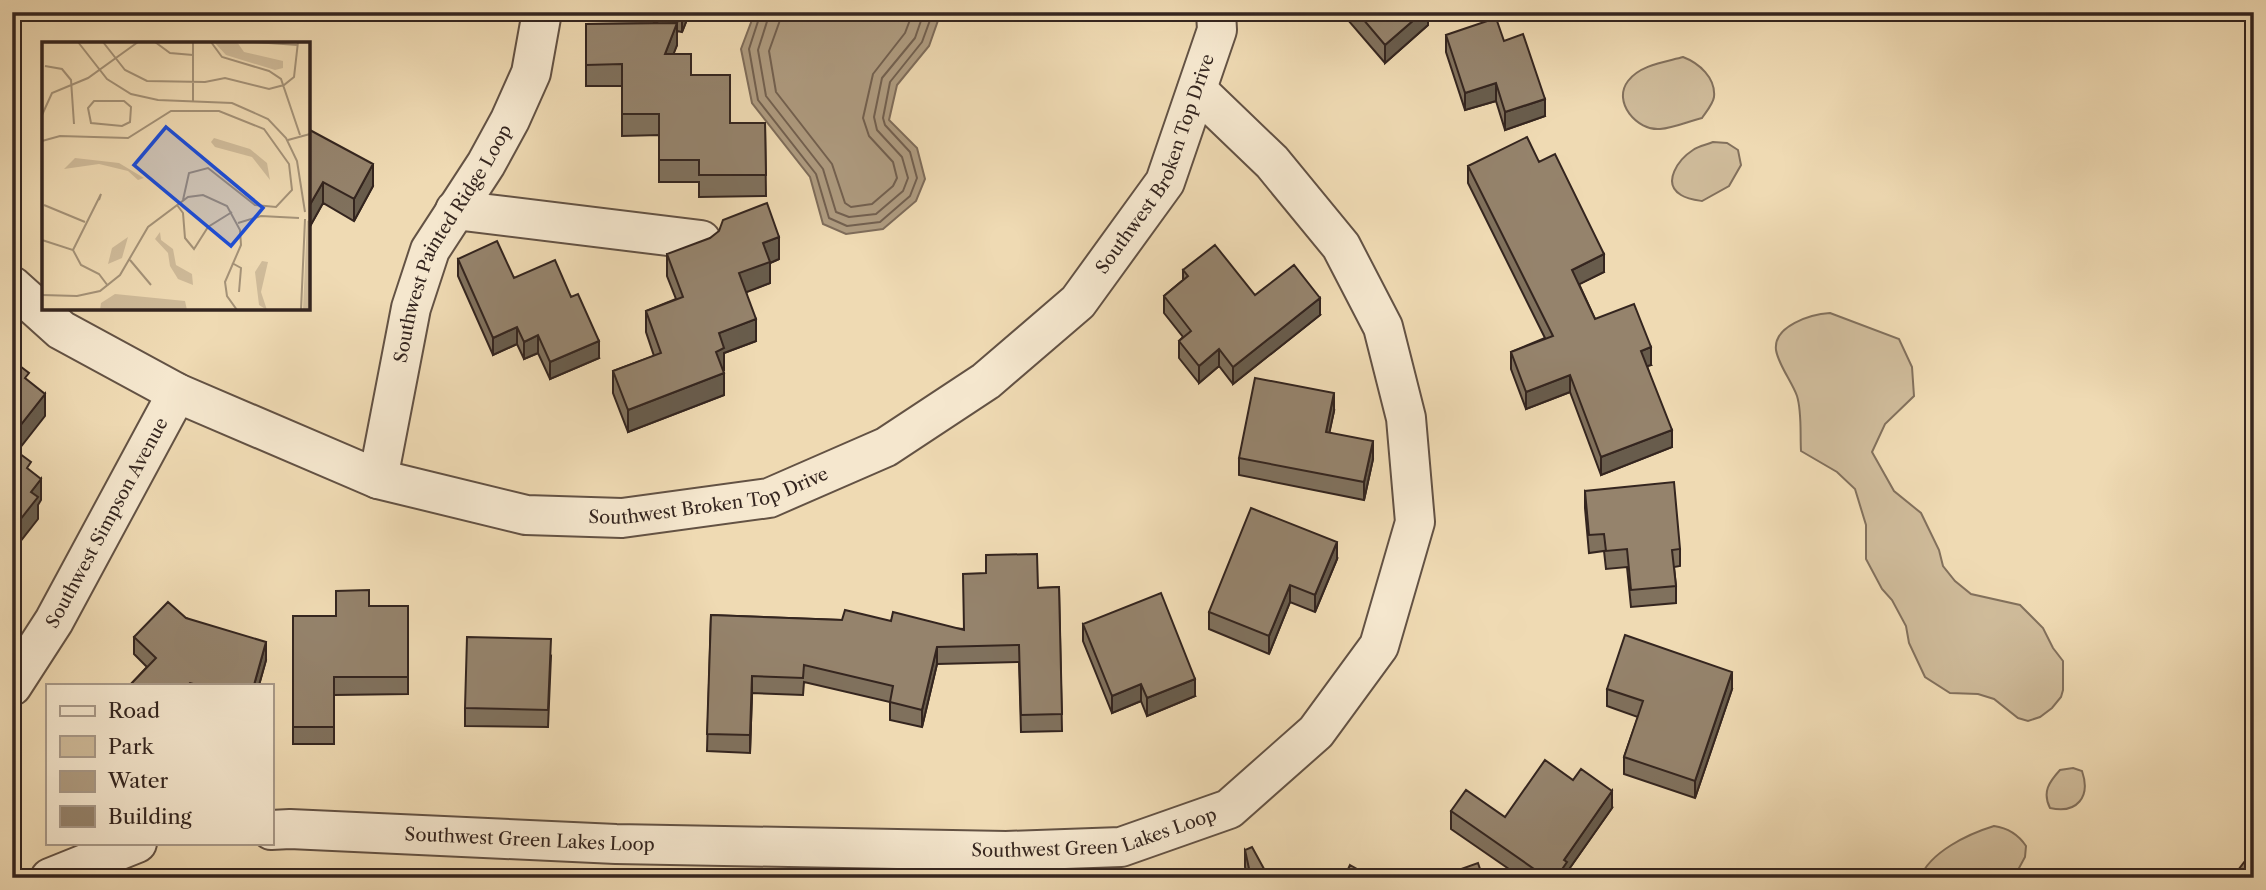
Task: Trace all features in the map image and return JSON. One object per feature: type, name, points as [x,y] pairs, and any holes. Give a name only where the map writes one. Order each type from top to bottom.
[{"type":"street","name":"Southwest Painted Ridge Loop","points":[[378,479],[411,307],[430,250],[486,164],[510,120],[531,74],[542,12]]},
{"type":"street","name":"Southwest Broken Top Drive","points":[[12,286],[61,330],[177,393],[378,479],[526,515],[622,518],[769,498],[886,447],[986,381],[1078,302],[1165,182],[1217,30],[1216,12]]},
{"type":"street","name":"Southwest Green Lakes Loop","points":[[273,830],[615,845],[1006,850],[1121,847],[1229,809],[1316,732],[1379,646],[1415,522],[1406,418],[1382,327],[1341,246],[1272,162],[1197,90]]},
{"type":"street","points":[[455,210],[701,240]]},
{"type":"street","name":"Southwest Simpson Avenue","points":[[12,686],[54,621],[177,393]]},
{"type":"street","points":[[50,878],[134,844]]},
{"type":"green space","points":[[1683,57],[1700,67],[1709,78],[1714,90],[1711,105],[1702,118],[1676,126],[1660,129],[1643,125],[1629,114],[1625,106],[1624,89],[1628,81],[1639,71]]},
{"type":"green space","points":[[1713,142],[1727,143],[1738,150],[1741,165],[1729,186],[1702,201],[1683,196],[1672,184],[1674,171],[1688,154]]},
{"type":"green space","points":[[1830,313],[1899,339],[1912,367],[1914,396],[1885,424],[1872,452],[1894,491],[1921,513],[1939,550],[1943,566],[1955,581],[1971,594],[2020,605],[2043,628],[2063,661],[2063,690],[2052,708],[2040,717],[2028,721],[2018,718],[1994,699],[1978,694],[1950,693],[1925,677],[1909,643],[1906,626],[1866,559],[1866,525],[1855,489],[1837,472],[1801,451],[1799,402],[1777,355],[1777,342],[1780,334],[1795,323]]},
{"type":"green space","points":[[2073,768],[2082,771],[2085,789],[2083,796],[2074,806],[2050,808],[2047,792],[2050,783],[2060,770]]},
{"type":"green space","points":[[1994,826],[2012,832],[2026,846],[2025,857],[2018,870],[1991,878],[1920,878],[1941,852],[1962,839]]},
{"type":"water","points":[[755,12],[941,12],[929,46],[897,85],[889,120],[917,148],[925,179],[916,201],[883,229],[846,234],[823,224],[810,177],[752,103],[741,49]]},
{"type":"building","points":[[1357,12],[1423,12],[1385,45]]},
{"type":"building","points":[[1496,18],[1504,41],[1523,34],[1545,99],[1505,112],[1496,83],[1465,93],[1446,35]]},
{"type":"building","points":[[677,23],[665,54],[691,54],[691,75],[730,75],[730,123],[765,123],[766,175],[699,175],[699,160],[659,160],[659,114],[622,114],[622,64],[586,65],[586,24]]},
{"type":"building","points":[[310,130],[373,164],[354,199],[323,182],[310,205]]},
{"type":"building","points":[[1527,137],[1539,162],[1555,154],[1604,254],[1572,270],[1595,319],[1634,304],[1651,347],[1641,351],[1672,430],[1601,457],[1570,375],[1526,392],[1511,352],[1553,336],[1468,166]]},
{"type":"building","points":[[767,203],[779,237],[763,243],[770,262],[739,273],[756,319],[719,333],[724,348],[716,352],[724,373],[628,410],[613,371],[661,353],[646,311],[683,297],[667,254],[710,238],[719,231],[723,220]]},
{"type":"building","points":[[497,241],[514,278],[555,260],[571,297],[578,294],[599,341],[550,362],[538,335],[524,342],[517,327],[493,338],[458,259]]},
{"type":"building","points":[[1215,245],[1255,295],[1294,265],[1320,298],[1233,367],[1219,349],[1199,366],[1179,341],[1191,331],[1164,296],[1188,276],[1183,270]]},
{"type":"building","points":[[12,360],[29,373],[25,378],[45,394],[12,436]]},
{"type":"building","points":[[1255,378],[1334,393],[1326,432],[1373,441],[1364,482],[1239,458]]},
{"type":"building","points":[[12,448],[31,462],[27,468],[41,479],[31,492],[38,497],[12,530]]},
{"type":"building","points":[[1674,482],[1680,549],[1672,550],[1676,586],[1631,590],[1627,549],[1606,551],[1604,534],[1589,535],[1585,491]]},
{"type":"building","points":[[1251,508],[1337,542],[1315,595],[1290,585],[1269,636],[1209,612]]},
{"type":"building","points":[[1037,554],[1038,588],[1059,587],[1062,714],[1021,715],[1019,645],[937,647],[922,710],[890,702],[893,686],[804,665],[803,678],[752,676],[750,735],[707,734],[711,615],[842,620],[845,610],[891,621],[893,612],[964,630],[963,574],[986,573],[986,555]]},
{"type":"building","points":[[369,590],[369,606],[408,606],[408,677],[334,677],[334,727],[293,727],[293,616],[336,616],[336,591]]},
{"type":"building","points":[[1161,593],[1195,679],[1147,698],[1141,684],[1112,696],[1083,624]]},
{"type":"building","points":[[168,602],[186,618],[266,642],[254,684],[131,684],[156,658],[134,637]]},
{"type":"building","points":[[1625,635],[1732,672],[1695,781],[1624,757],[1643,701],[1607,689]]},
{"type":"building","points":[[467,637],[551,639],[548,710],[465,708]]},
{"type":"building","points":[[1545,760],[1573,780],[1581,769],[1612,791],[1564,860],[1567,862],[1556,878],[1547,878],[1451,811],[1466,790],[1505,817]]},
{"type":"building","points":[[1252,847],[1269,878],[1251,878],[1245,850]]},
{"type":"building","points":[[2248,857],[2254,861],[2254,878],[2232,878]]},
{"type":"building","points":[[1478,863],[1483,878],[1445,878],[1444,875]]},
{"type":"building","points":[[1350,865],[1373,878],[1344,878]]}]
